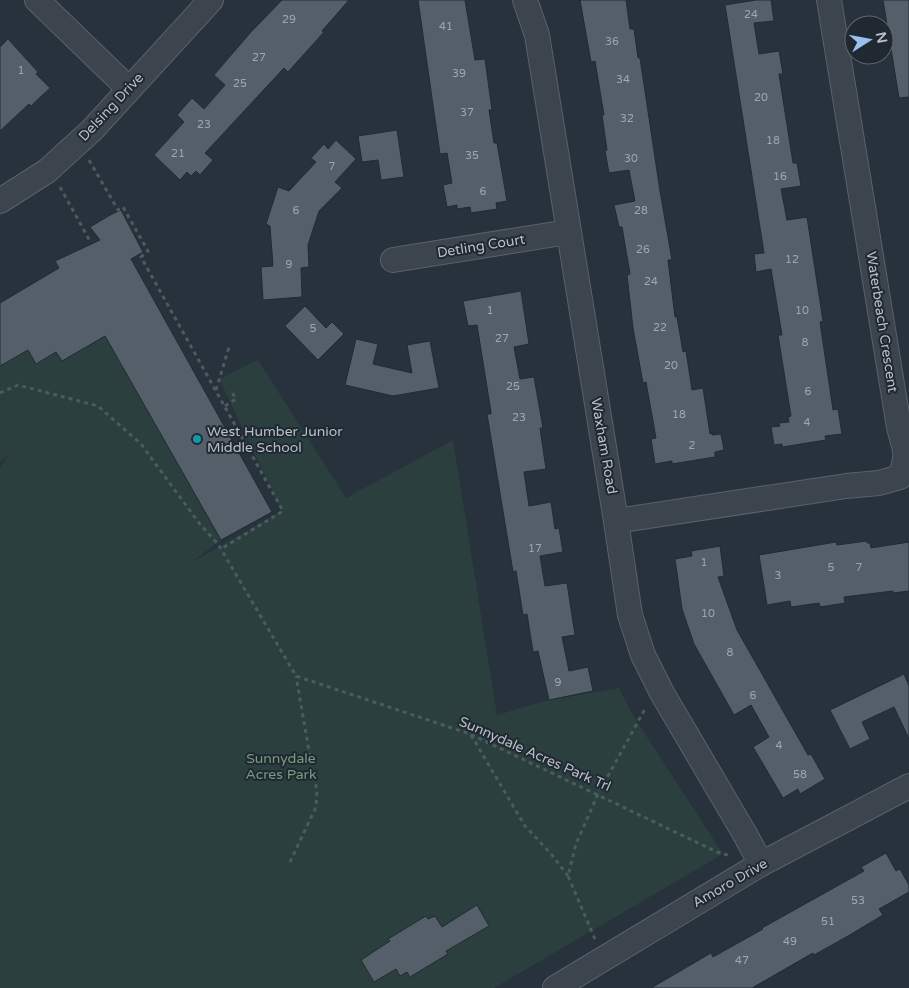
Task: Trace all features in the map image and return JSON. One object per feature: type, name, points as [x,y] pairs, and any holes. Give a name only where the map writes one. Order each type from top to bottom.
[{"type":"street","points":[[37,0],[129,89]]},
{"type":"street","name":"Delsing Drive","points":[[0,201],[50,168],[92,130],[211,0]]},
{"type":"street","name":"Waxham Road","points":[[525,0],[537,35],[630,615],[643,655],[662,693],[761,864]]},
{"type":"street","name":"Waterbeach Crescent","points":[[616,521],[846,486],[879,483],[900,477],[906,466],[908,452],[899,427],[829,0]]},
{"type":"street","name":"Detling Court","points":[[394,260],[568,232]]},
{"type":"street","name":"Amoro Drive","points":[[555,988],[761,864],[909,786]]},
{"type":"path","points":[[78,143],[118,210],[123,207],[148,251],[141,257],[283,511],[221,549]]},
{"type":"path","points":[[50,168],[91,244]]},
{"type":"path","points":[[216,390],[230,344]]},
{"type":"path","points":[[0,393],[18,386],[98,406],[141,444],[199,523],[218,544],[296,676],[317,790],[316,808],[290,862]]},
{"type":"path","points":[[225,406],[236,399],[232,392]]},
{"type":"path","name":"Sunnydale Acres Park Trl","points":[[296,676],[470,734],[717,852],[761,864]]},
{"type":"path","points":[[568,876],[576,844],[598,794],[645,708],[662,693]]},
{"type":"path","points":[[470,734],[525,826],[552,855],[568,876],[604,958]]},
{"type":"green space","name":"Sunnydale Acres Park","points":[[105,336],[221,540],[192,562],[282,511],[219,379],[258,360],[346,498],[453,440],[497,715],[549,700],[619,688],[634,717],[723,854],[494,988],[0,988],[0,468],[9,455],[0,462],[0,366],[28,350],[36,364],[56,352],[62,361]]},
{"type":"building","points":[[282,0],[349,0],[322,31],[324,32],[288,72],[284,68],[205,153],[213,160],[200,175],[196,171],[191,176],[187,172],[180,180],[154,155],[184,122],[177,115],[192,98],[204,109],[225,85],[214,75],[250,33]]},
{"type":"building","points":[[418,0],[465,0],[475,60],[485,59],[492,110],[489,110],[494,143],[497,143],[507,201],[496,203],[497,209],[471,213],[470,207],[457,209],[457,205],[447,207],[443,185],[452,183],[447,153],[440,154]]},
{"type":"building","points":[[580,0],[626,0],[630,29],[634,29],[638,58],[640,58],[672,260],[668,260],[675,317],[677,317],[683,352],[686,351],[692,390],[703,388],[710,434],[721,434],[724,450],[715,452],[715,457],[672,464],[672,461],[655,464],[651,439],[656,438],[646,382],[643,383],[633,328],[627,275],[630,274],[622,227],[619,227],[614,205],[635,201],[629,170],[609,173],[605,151],[607,150],[602,115],[604,115],[595,61],[591,62]]},
{"type":"building","points":[[756,0],[771,0],[774,21],[754,23],[759,54],[779,51],[783,74],[779,74],[793,163],[797,163],[801,186],[781,189],[787,220],[807,217],[823,321],[820,322],[833,410],[838,409],[842,434],[825,436],[826,440],[782,447],[782,444],[774,445],[771,427],[780,426],[779,423],[789,422],[788,417],[791,416],[778,335],[782,335],[771,269],[756,272],[754,254],[764,253],[725,5]]},
{"type":"building","points":[[883,0],[909,0],[909,97],[899,98],[894,65],[894,15],[885,15]]},
{"type":"building","points":[[8,39],[38,72],[36,74],[50,88],[31,106],[29,104],[0,131],[0,47]]},
{"type":"building","points":[[397,130],[404,177],[381,180],[378,160],[362,162],[358,136]]},
{"type":"building","points":[[336,140],[356,159],[335,182],[342,188],[319,211],[308,245],[309,267],[301,268],[302,297],[263,300],[261,267],[273,266],[270,226],[266,224],[278,187],[289,191],[316,162],[311,158],[324,144],[328,149]]},
{"type":"building","name":"West Humber Junior Middle School","points":[[121,210],[143,252],[131,259],[272,512],[221,540],[105,336],[62,361],[56,352],[36,364],[28,350],[0,366],[0,303],[59,268],[55,261],[100,240],[90,227]]},
{"type":"building","points":[[521,291],[529,344],[514,347],[520,379],[534,377],[543,428],[540,428],[546,469],[524,472],[529,506],[551,502],[555,529],[559,528],[563,552],[540,556],[545,586],[567,583],[575,635],[562,637],[569,671],[588,667],[593,691],[549,700],[538,651],[533,652],[527,614],[523,615],[516,571],[513,572],[487,414],[491,414],[491,412],[477,325],[468,326],[463,301]]},
{"type":"building","points":[[305,306],[326,328],[332,322],[344,334],[318,360],[285,326]]},
{"type":"building","points":[[356,339],[378,344],[373,364],[412,373],[407,345],[430,341],[439,388],[393,396],[345,385]]},
{"type":"building","points":[[867,541],[867,543],[870,543],[871,548],[909,542],[909,591],[844,597],[845,603],[820,607],[819,603],[791,607],[790,601],[767,605],[759,555],[836,542],[837,545]]},
{"type":"building","points":[[720,546],[724,576],[718,577],[737,630],[808,755],[811,754],[825,779],[800,794],[798,789],[783,798],[753,747],[769,737],[751,705],[734,715],[694,644],[682,609],[675,559],[692,556],[691,551]]},
{"type":"building","points":[[904,674],[909,686],[909,739],[894,707],[862,722],[870,739],[850,749],[830,710]]},
{"type":"building","points":[[886,853],[896,871],[900,869],[909,885],[909,892],[879,909],[883,915],[848,936],[814,955],[813,953],[752,988],[651,988],[711,953],[713,957],[864,871],[861,867]]},
{"type":"building","points":[[477,905],[489,926],[446,951],[448,954],[410,977],[407,972],[400,976],[396,969],[374,982],[361,960],[390,941],[388,939],[426,916],[428,919],[435,916],[442,927]]},
{"type":"place","name":"West Humber Junior Middle School","points":[[197,439]]}]
